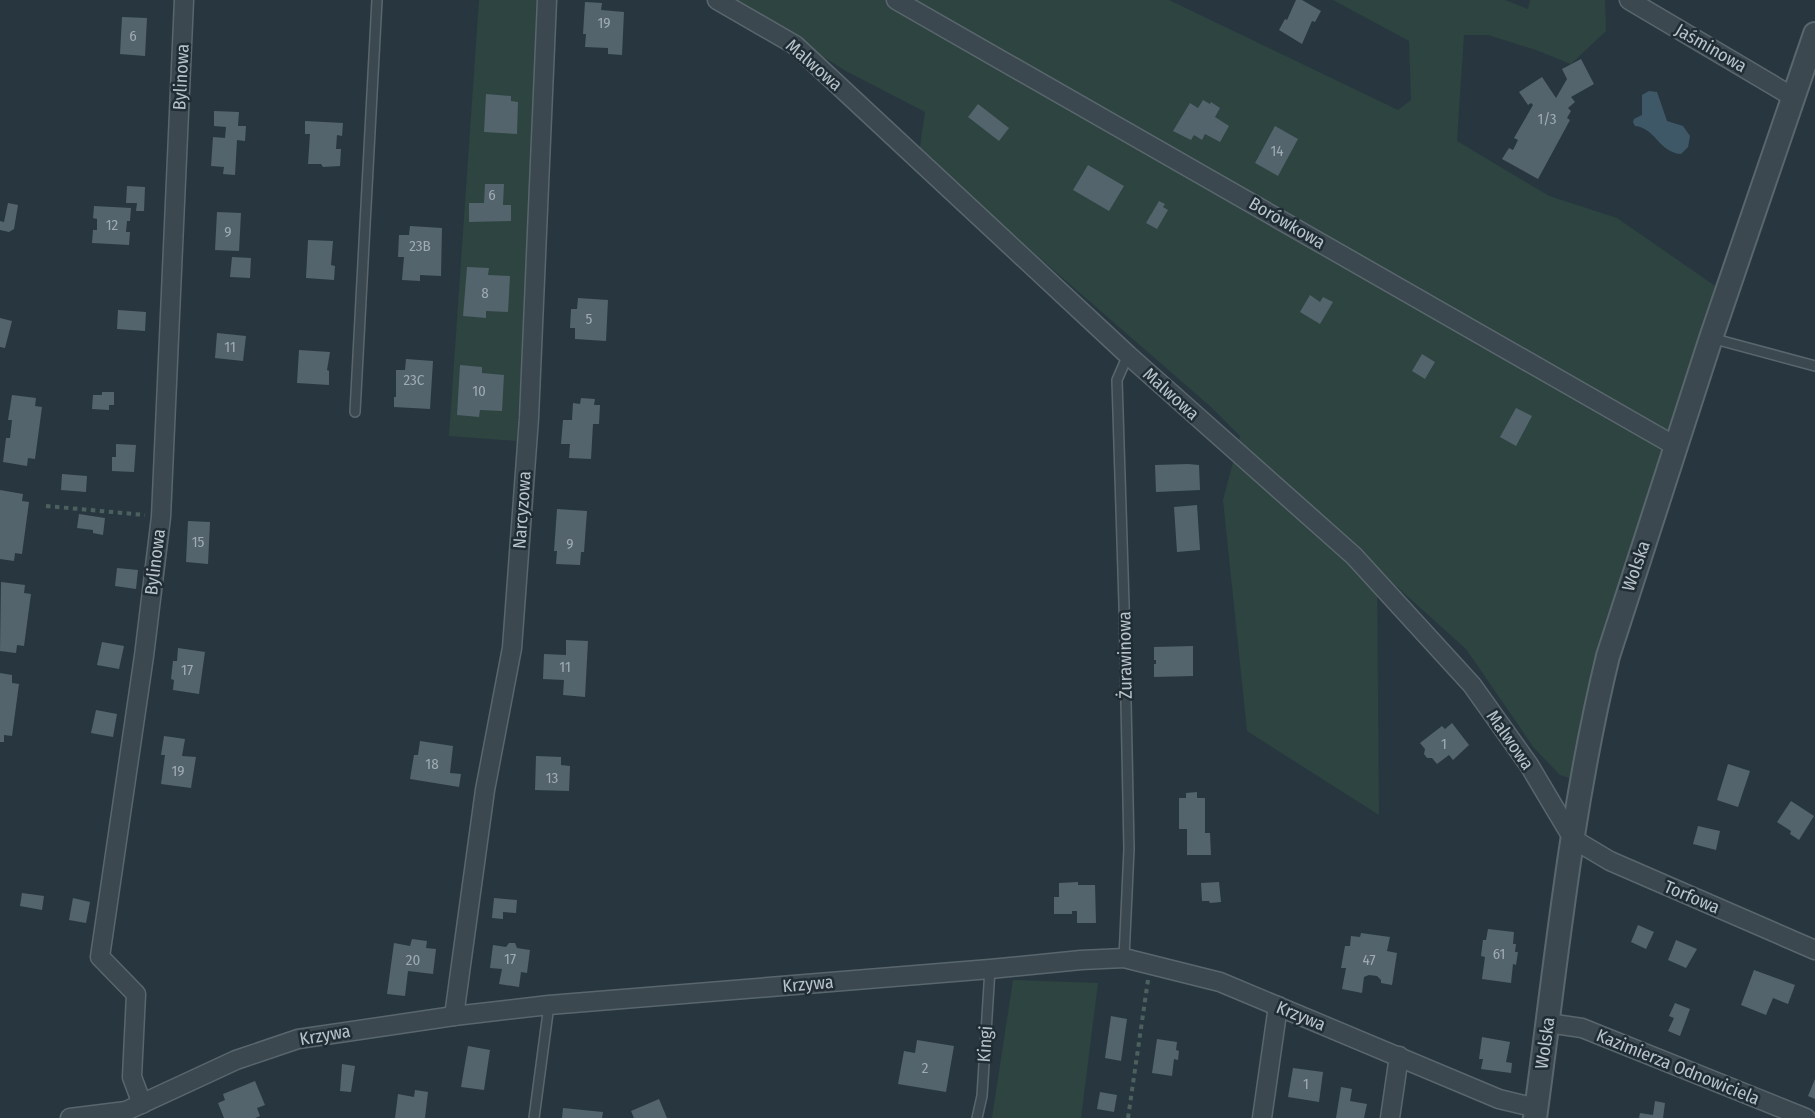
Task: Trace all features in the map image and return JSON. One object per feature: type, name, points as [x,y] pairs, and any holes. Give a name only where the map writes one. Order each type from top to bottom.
[{"type":"street","name":"Bylinowa","points":[[142,1104],[132,1077],[136,994],[100,957],[144,656],[161,517],[184,0]]},
{"type":"street","name":"Narcyzowa","points":[[454,1016],[485,790],[512,648],[529,418],[547,0]]},
{"type":"street","name":"Malwowa","points":[[717,0],[795,45],[1128,355],[1354,556],[1472,685],[1529,765],[1573,838]]},
{"type":"street","name":"Borówkowa","points":[[896,0],[1677,447]]},
{"type":"street","name":"Jaśminowa","points":[[1629,0],[1794,97]]},
{"type":"street","name":"Wolska","points":[[1535,1113],[1573,838],[1597,700],[1608,656],[1711,338],[1815,34]]},
{"type":"street","name":"Torfowa","points":[[1573,838],[1610,861],[1815,950]]},
{"type":"street","name":"Krzywa","points":[[70,1118],[126,1111],[236,1060],[298,1039],[454,1016],[549,1005],[1124,958],[1220,982],[1499,1100],[1535,1113]]},
{"type":"street","points":[[1262,1118],[1278,1006]]},
{"type":"street","name":"Kazimierza Odnowiciela","points":[[1548,1023],[1582,1028],[1806,1118]]},
{"type":"street","points":[[1390,1118],[1399,1056]]},
{"type":"lane","points":[[355,412],[377,0]]},
{"type":"lane","points":[[1711,338],[1815,366]]},
{"type":"lane","name":"Żurawinowa","points":[[1124,958],[1129,849],[1125,616],[1117,380],[1128,355]]},
{"type":"lane","name":"Kingi","points":[[977,1118],[981,1096],[990,969]]},
{"type":"lane","points":[[534,1118],[549,1005]]},
{"type":"path","points":[[46,506],[161,517]]},
{"type":"path","points":[[1128,1118],[1150,965]]},
{"type":"green space","points":[[479,0],[542,0],[517,441],[449,436]]},
{"type":"green space","points":[[733,0],[1169,0],[1398,110],[1411,100],[1409,41],[1333,0],[1505,0],[1528,9],[1530,0],[1605,0],[1606,31],[1571,64],[1488,35],[1464,35],[1457,141],[1549,196],[1617,218],[1718,288],[1576,780],[1560,775],[1534,748],[1466,649],[1377,569],[1379,815],[1247,731],[1223,500],[1240,436],[1211,407],[919,153],[925,112],[846,71]]},
{"type":"green space","points":[[1013,980],[1098,983],[1081,1118],[992,1118]]},
{"type":"water","points":[[1649,91],[1657,92],[1667,121],[1683,126],[1690,136],[1688,147],[1681,154],[1667,149],[1648,131],[1635,126],[1634,119],[1642,115],[1642,95]]},
{"type":"building","points":[[1296,0],[1302,0],[1321,11],[1315,22],[1312,21],[1302,44],[1279,30],[1285,19],[1287,20]]},
{"type":"building","points":[[585,2],[602,3],[601,10],[624,12],[622,55],[608,54],[608,48],[585,47],[586,34],[583,34]]},
{"type":"building","points":[[122,17],[147,18],[145,56],[120,54]]},
{"type":"building","points":[[1581,59],[1594,84],[1571,97],[1575,102],[1568,108],[1571,111],[1567,118],[1570,120],[1538,179],[1502,159],[1509,148],[1513,150],[1518,140],[1514,138],[1533,105],[1531,103],[1528,105],[1519,92],[1542,77],[1556,98],[1567,79],[1562,69]]},
{"type":"building","points":[[486,94],[511,96],[511,101],[518,102],[517,134],[484,132]]},
{"type":"building","points":[[1203,100],[1220,108],[1215,117],[1229,126],[1220,142],[1205,134],[1202,140],[1194,135],[1191,140],[1173,131],[1190,103],[1198,108]]},
{"type":"building","points":[[978,104],[1009,128],[999,141],[968,117]]},
{"type":"building","points":[[214,111],[239,112],[238,126],[246,126],[245,141],[237,140],[235,175],[223,174],[224,167],[211,166],[213,137],[225,138],[226,127],[214,126]]},
{"type":"building","points":[[305,121],[343,123],[342,136],[337,135],[336,149],[341,149],[340,166],[323,167],[321,164],[308,164],[310,134],[305,134]]},
{"type":"building","points":[[1275,126],[1298,139],[1278,176],[1255,163]]},
{"type":"building","points":[[1088,165],[1124,186],[1109,211],[1073,190]]},
{"type":"building","points":[[485,184],[504,184],[503,205],[511,205],[511,221],[469,222],[469,203],[484,203]]},
{"type":"building","points":[[127,186],[145,187],[144,211],[136,211],[137,203],[126,203]]},
{"type":"building","points":[[1159,201],[1165,204],[1163,207],[1168,210],[1157,229],[1146,223]]},
{"type":"building","points":[[8,203],[18,205],[14,229],[9,232],[0,230],[0,221],[4,222]]},
{"type":"building","points":[[94,206],[131,208],[126,232],[130,232],[129,245],[92,243],[93,230],[97,230],[97,219],[93,218]]},
{"type":"building","points":[[217,212],[241,213],[239,251],[215,250]]},
{"type":"building","points":[[410,226],[442,228],[441,276],[420,275],[420,281],[402,280],[404,257],[398,257],[399,235],[409,235]]},
{"type":"building","points":[[308,240],[333,241],[331,265],[335,266],[334,280],[306,278]]},
{"type":"building","points":[[232,257],[251,258],[250,278],[230,277]]},
{"type":"building","points":[[467,267],[489,268],[488,275],[510,276],[508,312],[486,311],[486,318],[463,316]]},
{"type":"building","points":[[1310,295],[1320,302],[1323,297],[1333,302],[1320,324],[1300,312]]},
{"type":"building","points":[[578,298],[608,300],[606,341],[575,339],[575,328],[570,328],[571,309],[577,309]]},
{"type":"building","points":[[118,310],[146,312],[145,331],[117,329]]},
{"type":"building","points":[[0,318],[12,321],[5,348],[0,347]]},
{"type":"building","points":[[217,333],[246,336],[243,361],[215,358]]},
{"type":"building","points":[[299,350],[330,352],[327,370],[329,371],[329,385],[297,383]]},
{"type":"building","points":[[1422,354],[1435,362],[1425,379],[1412,371]]},
{"type":"building","points":[[406,359],[433,361],[430,409],[394,407],[396,370],[405,370]]},
{"type":"building","points":[[460,365],[482,367],[482,373],[504,375],[502,411],[480,410],[479,417],[457,415]]},
{"type":"building","points":[[102,392],[114,392],[114,405],[109,405],[109,410],[92,409],[93,395],[102,395]]},
{"type":"building","points":[[12,395],[36,398],[35,406],[42,407],[35,459],[28,458],[27,466],[3,462],[6,438],[10,438],[12,420],[8,420]]},
{"type":"building","points":[[581,398],[595,399],[594,405],[600,405],[599,424],[593,424],[591,459],[569,458],[570,444],[561,444],[563,420],[572,420],[573,403],[580,404]]},
{"type":"building","points":[[1516,408],[1532,416],[1516,446],[1500,437]]},
{"type":"building","points":[[116,444],[136,445],[134,472],[112,471],[112,457],[116,457]]},
{"type":"building","points":[[1155,465],[1199,465],[1200,490],[1156,492]]},
{"type":"building","points":[[62,474],[87,476],[86,492],[61,490]]},
{"type":"building","points":[[0,490],[23,494],[22,501],[29,502],[22,554],[15,553],[14,561],[0,559]]},
{"type":"building","points":[[1197,505],[1200,550],[1177,552],[1174,507]]},
{"type":"building","points":[[557,509],[587,511],[584,552],[581,552],[580,565],[556,564],[557,551],[554,551]]},
{"type":"building","points":[[79,514],[105,518],[103,535],[93,533],[93,530],[77,528]]},
{"type":"building","points":[[188,521],[210,522],[208,564],[186,562]]},
{"type":"building","points":[[117,568],[138,570],[136,589],[115,586]]},
{"type":"building","points":[[1,582],[25,585],[24,593],[31,594],[24,646],[17,645],[16,653],[0,651]]},
{"type":"building","points":[[566,640],[588,641],[585,697],[563,695],[564,680],[543,679],[544,654],[566,655]]},
{"type":"building","points":[[102,642],[124,646],[119,669],[97,665]]},
{"type":"building","points":[[1193,646],[1193,676],[1154,677],[1156,660],[1154,660],[1154,647]]},
{"type":"building","points":[[178,648],[205,652],[199,694],[173,690],[174,680],[171,679],[173,661],[177,661]]},
{"type":"building","points":[[0,673],[12,675],[12,683],[19,684],[12,736],[4,735],[4,742],[0,742]]},
{"type":"building","points":[[96,710],[117,714],[113,737],[91,733]]},
{"type":"building","points":[[1452,723],[1469,745],[1453,760],[1449,755],[1437,764],[1432,758],[1427,758],[1424,754],[1425,749],[1420,743],[1442,726],[1445,729]]},
{"type":"building","points":[[164,736],[185,739],[182,756],[196,757],[191,788],[161,784],[165,755],[161,755]]},
{"type":"building","points":[[420,741],[453,746],[450,773],[461,774],[459,787],[410,779],[414,755],[418,755]]},
{"type":"building","points":[[536,756],[561,757],[561,765],[570,766],[569,791],[535,790]]},
{"type":"building","points":[[1728,764],[1750,771],[1738,807],[1717,800]]},
{"type":"building","points":[[1197,792],[1197,798],[1205,798],[1205,833],[1210,833],[1211,855],[1187,855],[1187,829],[1179,829],[1179,798],[1186,798],[1186,793]]},
{"type":"building","points":[[1791,801],[1814,816],[1799,840],[1790,834],[1791,831],[1777,822]]},
{"type":"building","points":[[1698,826],[1720,831],[1716,850],[1693,844]]},
{"type":"building","points":[[1078,882],[1078,885],[1095,885],[1096,923],[1077,923],[1077,911],[1072,911],[1072,914],[1054,914],[1054,897],[1059,897],[1059,883]]},
{"type":"building","points":[[1219,882],[1221,902],[1202,901],[1201,883]]},
{"type":"building","points":[[22,893],[44,896],[42,910],[20,906]]},
{"type":"building","points":[[73,898],[90,902],[86,923],[69,920]]},
{"type":"building","points":[[494,898],[517,900],[516,913],[503,912],[503,919],[492,918]]},
{"type":"building","points":[[1638,925],[1654,932],[1646,949],[1631,942]]},
{"type":"building","points":[[1488,929],[1514,932],[1513,944],[1516,944],[1515,952],[1518,952],[1516,965],[1513,964],[1511,983],[1482,979],[1485,957],[1481,956],[1483,940],[1486,940]]},
{"type":"building","points":[[1361,933],[1390,937],[1387,951],[1397,953],[1392,985],[1381,983],[1377,976],[1369,975],[1364,977],[1362,993],[1342,989],[1346,968],[1341,968],[1345,946],[1350,946],[1351,936],[1360,937]]},
{"type":"building","points":[[412,939],[427,941],[426,948],[436,949],[433,974],[408,971],[405,996],[387,994],[394,943],[410,946]]},
{"type":"building","points":[[1676,940],[1697,949],[1686,968],[1668,960]]},
{"type":"building","points":[[509,943],[515,943],[517,948],[530,950],[527,973],[521,972],[519,987],[499,984],[502,969],[490,968],[493,945],[506,947]]},
{"type":"building","points":[[1754,970],[1795,985],[1788,1004],[1773,998],[1766,1015],[1741,1005]]},
{"type":"building","points":[[1675,1003],[1690,1009],[1680,1036],[1668,1031],[1674,1018],[1669,1016]]},
{"type":"building","points":[[1111,1016],[1127,1019],[1121,1061],[1105,1058]]},
{"type":"building","points":[[1482,1037],[1510,1042],[1506,1062],[1512,1063],[1511,1073],[1481,1069],[1483,1059],[1479,1059]]},
{"type":"building","points":[[1157,1039],[1177,1042],[1178,1060],[1174,1059],[1172,1076],[1152,1073]]},
{"type":"building","points":[[917,1040],[954,1046],[946,1092],[898,1084],[904,1051],[915,1053]]},
{"type":"building","points":[[468,1046],[490,1050],[484,1090],[461,1087]]},
{"type":"building","points":[[342,1064],[355,1066],[351,1092],[340,1091]]},
{"type":"building","points":[[1293,1068],[1323,1072],[1319,1102],[1288,1097]]},
{"type":"building","points":[[1815,1079],[1815,1099],[1808,1096]]},
{"type":"building","points":[[255,1081],[265,1105],[257,1108],[260,1116],[224,1118],[218,1103],[225,1100],[223,1094]]},
{"type":"building","points":[[1341,1087],[1352,1089],[1350,1101],[1367,1104],[1364,1118],[1336,1118]]},
{"type":"building","points":[[415,1090],[428,1092],[425,1118],[395,1118],[398,1094],[414,1097]]},
{"type":"building","points":[[1100,1092],[1117,1095],[1114,1112],[1097,1109]]},
{"type":"building","points":[[659,1099],[667,1118],[634,1118],[631,1111]]},
{"type":"building","points":[[1655,1101],[1665,1103],[1663,1118],[1639,1118],[1640,1113],[1653,1115]]},
{"type":"building","points":[[563,1108],[603,1112],[602,1118],[562,1118]]}]
